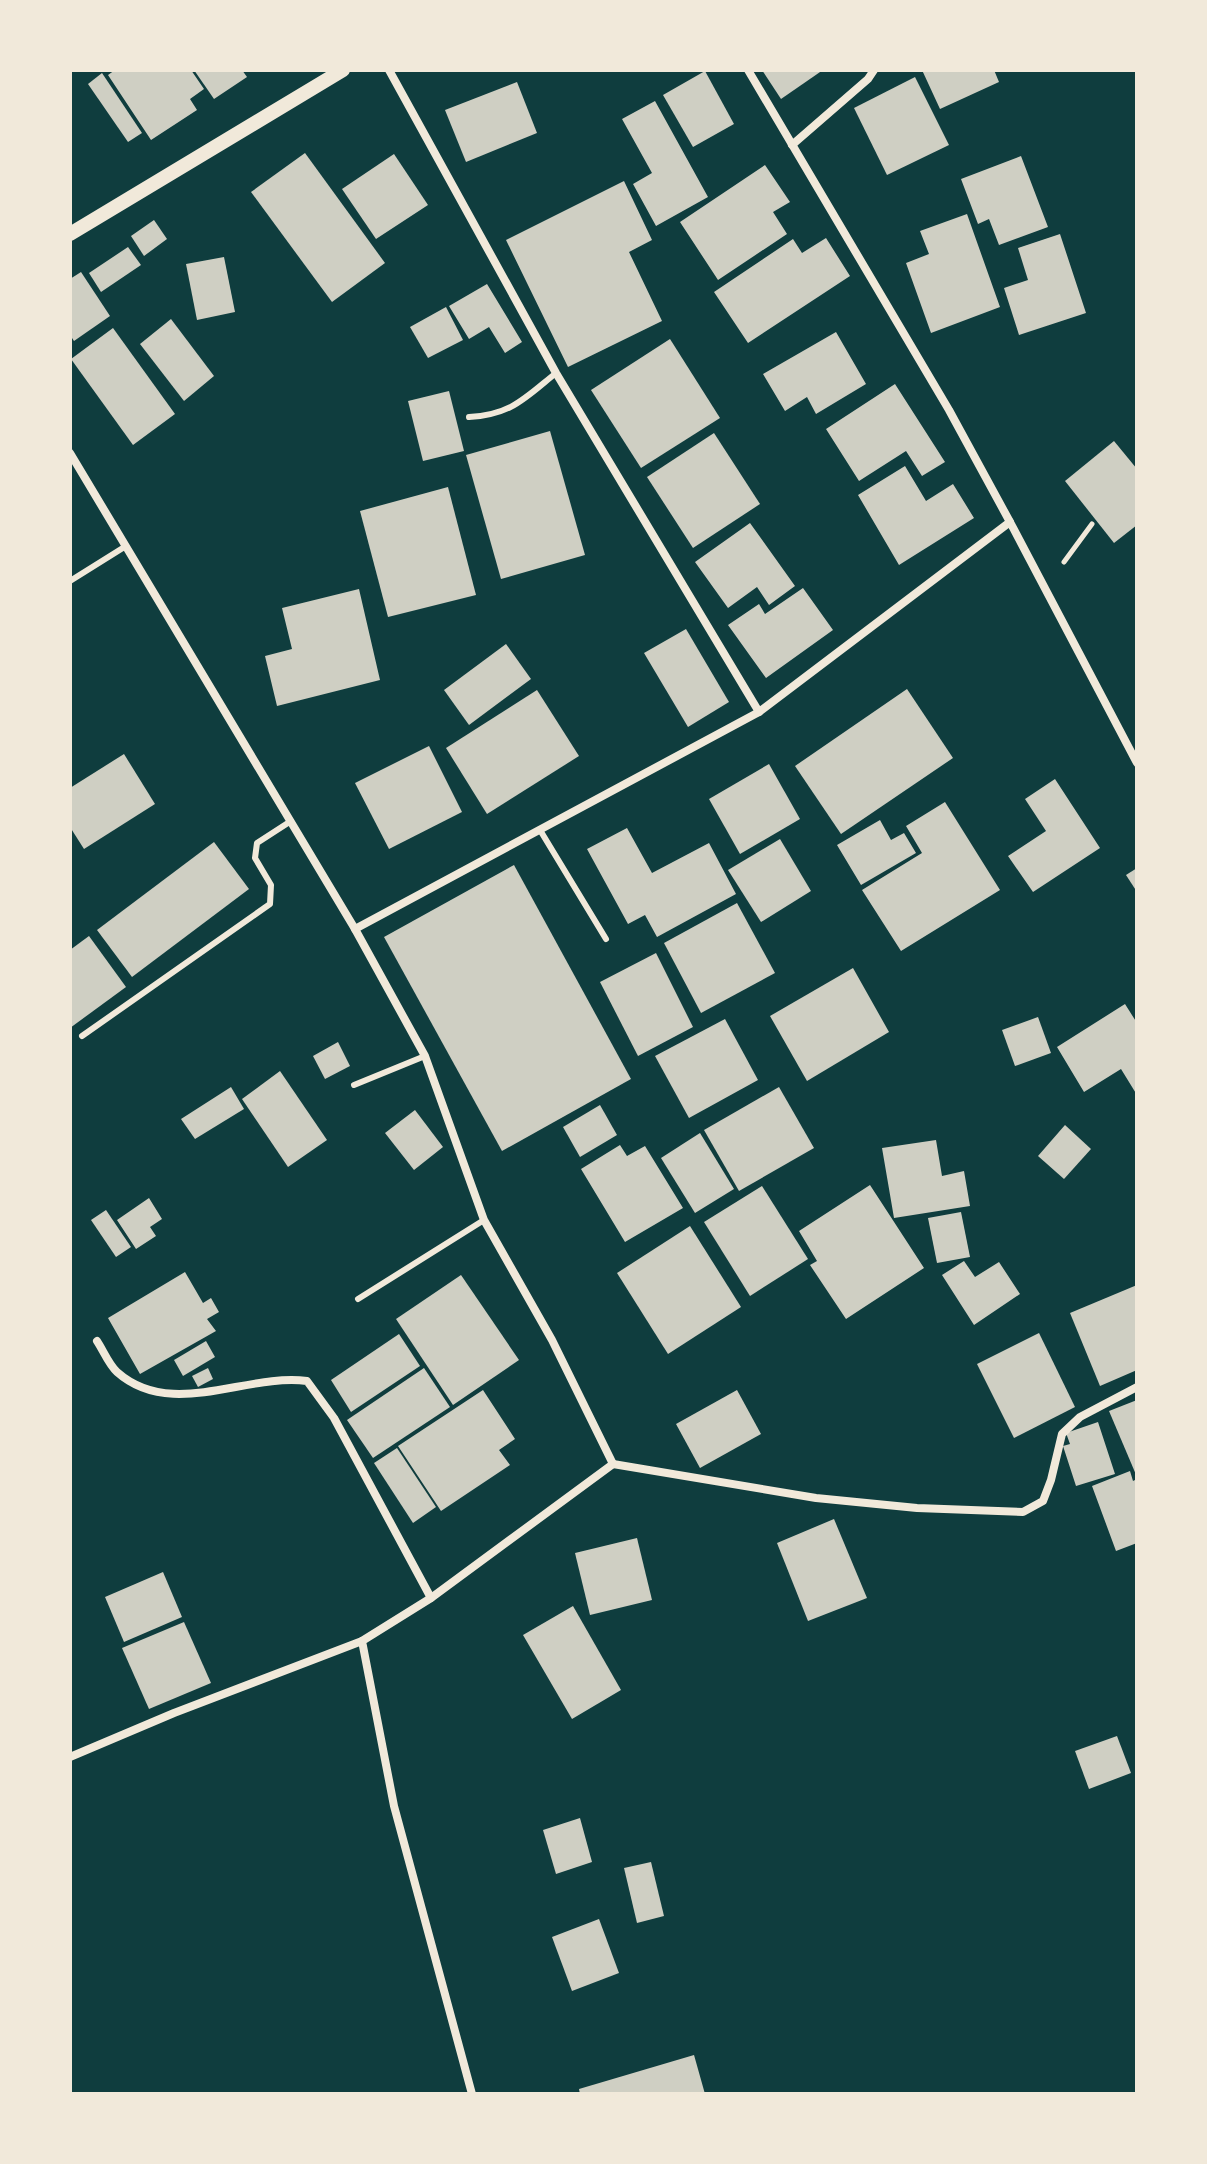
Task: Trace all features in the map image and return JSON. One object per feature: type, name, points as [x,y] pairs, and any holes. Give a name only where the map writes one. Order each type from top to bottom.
[{"type":"street","points":[[70,234],[343,70]]},
{"type":"street","points":[[389,70],[556,373],[759,712]]},
{"type":"street","points":[[748,70],[949,410],[1137,763]]},
{"type":"street","points":[[792,145],[868,79],[874,70]]},
{"type":"street","points":[[70,453],[355,929],[425,1056],[484,1220],[552,1340],[613,1464]]},
{"type":"street","points":[[355,929],[759,712],[1010,522]]},
{"type":"street","points":[[97,1341],[116,1371],[150,1391],[201,1394],[285,1378],[307,1381],[334,1418],[431,1598]]},
{"type":"street","points":[[70,1757],[362,1641],[431,1598],[613,1464],[816,1498],[917,1508],[1023,1512],[1043,1501],[1062,1434],[1080,1417],[1137,1387]]},
{"type":"street","points":[[362,1641],[394,1806],[472,2094]]},
{"type":"lane","points":[[469,417],[493,416],[512,408],[556,373]]},
{"type":"lane","points":[[70,581],[126,546]]},
{"type":"lane","points":[[82,1036],[270,904],[271,885],[255,858],[257,843],[291,821]]},
{"type":"lane","points":[[540,830],[606,939]]},
{"type":"lane","points":[[354,1085],[425,1056]]},
{"type":"lane","points":[[358,1299],[484,1220]]},
{"type":"path","points":[[1045,589],[1092,524]]},
{"type":"building","points":[[115,70],[191,70],[204,89],[190,99],[197,110],[151,140],[108,75]]},
{"type":"building","points":[[194,70],[242,70],[247,77],[214,99]]},
{"type":"building","points":[[762,70],[823,70],[781,99]]},
{"type":"building","points":[[922,70],[994,70],[999,82],[940,109]]},
{"type":"building","points":[[705,71],[734,124],[693,147],[663,95]]},
{"type":"building","points":[[102,73],[142,133],[128,142],[88,84]]},
{"type":"building","points":[[915,77],[949,145],[887,175],[854,108]]},
{"type":"building","points":[[517,82],[537,133],[466,162],[445,110]]},
{"type":"building","points":[[655,101],[708,197],[656,226],[633,184],[652,173],[622,119]]},
{"type":"building","points":[[305,153],[385,263],[332,302],[251,192]]},
{"type":"building","points":[[394,154],[428,205],[376,239],[342,189]]},
{"type":"building","points":[[1021,156],[1048,227],[999,245],[989,219],[978,224],[961,179]]},
{"type":"building","points":[[765,165],[790,202],[773,212],[787,234],[718,280],[680,222]]},
{"type":"building","points":[[624,181],[652,240],[629,252],[662,321],[568,367],[506,240]]},
{"type":"building","points":[[967,214],[1000,307],[931,333],[906,263],[929,254],[920,231]]},
{"type":"building","points":[[154,220],[167,239],[144,256],[131,236]]},
{"type":"building","points":[[1060,234],[1086,313],[1019,335],[1004,288],[1028,280],[1018,248]]},
{"type":"building","points":[[826,238],[850,276],[748,343],[714,292],[793,239],[802,253]]},
{"type":"building","points":[[128,247],[141,265],[101,292],[89,273]]},
{"type":"building","points":[[224,257],[235,312],[197,320],[186,264]]},
{"type":"building","points":[[81,272],[110,316],[74,341],[70,335],[70,279]]},
{"type":"building","points":[[487,284],[522,342],[505,353],[489,327],[469,339],[449,306]]},
{"type":"building","points":[[446,307],[463,340],[428,358],[410,327]]},
{"type":"building","points":[[171,319],[214,376],[184,401],[140,344]]},
{"type":"building","points":[[113,328],[175,414],[133,445],[71,359]]},
{"type":"building","points":[[836,332],[866,384],[816,414],[807,397],[785,411],[763,374]]},
{"type":"building","points":[[670,339],[720,418],[641,468],[591,390]]},
{"type":"building","points":[[895,384],[945,462],[922,476],[906,451],[859,481],[826,429]]},
{"type":"building","points":[[449,391],[464,451],[423,461],[408,401]]},
{"type":"building","points":[[550,431],[585,555],[501,579],[466,455]]},
{"type":"building","points":[[714,433],[760,504],[693,548],[647,477]]},
{"type":"building","points":[[1114,441],[1137,469],[1137,525],[1114,543],[1065,481]]},
{"type":"building","points":[[905,466],[926,501],[953,484],[974,518],[899,565],[858,495]]},
{"type":"building","points":[[448,487],[476,595],[388,617],[360,511]]},
{"type":"building","points":[[750,523],[795,586],[769,605],[757,587],[728,608],[695,562]]},
{"type":"building","points":[[803,588],[833,630],[766,678],[728,625],[759,604],[765,614]]},
{"type":"building","points":[[359,589],[380,680],[277,706],[265,656],[292,649],[282,608]]},
{"type":"building","points":[[686,629],[729,702],[688,727],[644,653]]},
{"type":"building","points":[[506,644],[531,679],[469,725],[444,690]]},
{"type":"building","points":[[907,689],[953,758],[841,834],[795,766]]},
{"type":"building","points":[[537,690],[579,756],[487,814],[446,748]]},
{"type":"building","points":[[429,746],[462,812],[389,849],[355,783]]},
{"type":"building","points":[[124,754],[155,804],[84,849],[70,827],[70,788]]},
{"type":"building","points":[[769,764],[800,819],[740,854],[709,799]]},
{"type":"building","points":[[1055,779],[1100,848],[1033,892],[1008,856],[1046,831],[1025,799]]},
{"type":"building","points":[[945,802],[1000,890],[901,951],[862,890],[922,853],[906,826]]},
{"type":"building","points":[[880,820],[891,840],[904,833],[916,853],[861,885],[837,845]]},
{"type":"building","points":[[627,828],[652,873],[709,843],[736,894],[657,937],[645,915],[628,924],[587,849]]},
{"type":"building","points":[[780,839],[811,891],[761,922],[728,870]]},
{"type":"building","points":[[214,842],[249,889],[132,977],[97,930]]},
{"type":"building","points":[[514,865],[631,1079],[502,1151],[384,937]]},
{"type":"building","points":[[1137,868],[1137,892],[1126,875]]},
{"type":"building","points":[[737,903],[775,973],[701,1013],[664,943]]},
{"type":"building","points":[[89,936],[126,987],[70,1028],[70,950]]},
{"type":"building","points":[[656,953],[693,1027],[638,1056],[600,982]]},
{"type":"building","points":[[853,968],[889,1032],[807,1081],[770,1016]]},
{"type":"building","points":[[1125,1004],[1137,1023],[1137,1095],[1121,1069],[1084,1092],[1057,1047]]},
{"type":"building","points":[[1038,1017],[1051,1053],[1015,1066],[1002,1030]]},
{"type":"building","points":[[725,1019],[758,1080],[689,1118],[655,1056]]},
{"type":"building","points":[[338,1042],[350,1066],[325,1079],[313,1056]]},
{"type":"building","points":[[280,1071],[327,1140],[288,1167],[242,1099]]},
{"type":"building","points":[[231,1087],[244,1109],[195,1139],[181,1119]]},
{"type":"building","points":[[779,1087],[814,1148],[739,1191],[704,1130]]},
{"type":"building","points":[[600,1105],[617,1135],[580,1157],[563,1127]]},
{"type":"building","points":[[415,1110],[443,1147],[414,1170],[385,1133]]},
{"type":"building","points":[[1065,1125],[1091,1149],[1064,1179],[1038,1156]]},
{"type":"building","points":[[700,1133],[734,1189],[695,1213],[661,1158]]},
{"type":"building","points":[[936,1140],[942,1176],[964,1171],[970,1206],[894,1218],[882,1148]]},
{"type":"building","points":[[620,1145],[627,1156],[645,1146],[683,1208],[625,1242],[581,1169]]},
{"type":"building","points":[[870,1185],[924,1268],[846,1319],[810,1265],[817,1261],[799,1231]]},
{"type":"building","points":[[762,1186],[808,1259],[750,1296],[704,1222]]},
{"type":"building","points":[[149,1198],[162,1219],[150,1227],[156,1236],[136,1249],[117,1220]]},
{"type":"building","points":[[106,1210],[131,1247],[116,1257],[91,1220]]},
{"type":"building","points":[[961,1212],[970,1257],[937,1263],[928,1218]]},
{"type":"building","points":[[690,1226],[741,1307],[668,1354],[617,1273]]},
{"type":"building","points":[[964,1261],[975,1277],[999,1262],[1020,1294],[974,1325],[942,1275]]},
{"type":"building","points":[[185,1272],[203,1303],[211,1298],[219,1312],[207,1319],[216,1331],[140,1374],[108,1318]]},
{"type":"building","points":[[461,1275],[519,1360],[453,1405],[396,1319]]},
{"type":"building","points":[[1137,1285],[1137,1370],[1100,1386],[1070,1313]]},
{"type":"building","points":[[1039,1333],[1075,1407],[1014,1438],[977,1364]]},
{"type":"building","points":[[399,1334],[420,1366],[351,1412],[331,1380]]},
{"type":"building","points":[[206,1341],[215,1357],[183,1376],[174,1360]]},
{"type":"building","points":[[208,1368],[213,1379],[198,1387],[192,1376]]},
{"type":"building","points":[[424,1368],[450,1407],[373,1458],[347,1420]]},
{"type":"building","points":[[483,1390],[515,1439],[499,1450],[510,1465],[441,1511],[398,1446]]},
{"type":"building","points":[[737,1390],[761,1434],[700,1468],[676,1424]]},
{"type":"building","points":[[1137,1400],[1137,1477],[1109,1411]]},
{"type":"building","points":[[1098,1422],[1115,1474],[1076,1486],[1063,1446],[1070,1444],[1066,1433]]},
{"type":"building","points":[[397,1448],[436,1507],[413,1523],[374,1463]]},
{"type":"building","points":[[1130,1471],[1133,1481],[1137,1479],[1137,1543],[1116,1551],[1092,1486]]},
{"type":"building","points":[[834,1519],[867,1598],[808,1621],[777,1543]]},
{"type":"building","points":[[637,1538],[652,1600],[590,1615],[575,1553]]},
{"type":"building","points":[[163,1572],[182,1617],[124,1642],[105,1597]]},
{"type":"building","points":[[573,1606],[621,1690],[572,1719],[523,1635]]},
{"type":"building","points":[[184,1622],[211,1683],[149,1709],[122,1648]]},
{"type":"building","points":[[1117,1736],[1131,1773],[1089,1789],[1075,1751]]},
{"type":"building","points":[[580,1818],[592,1862],[556,1874],[543,1830]]},
{"type":"building","points":[[651,1862],[664,1916],[637,1923],[624,1868]]},
{"type":"building","points":[[599,1919],[619,1973],[572,1991],[552,1937]]},
{"type":"building","points":[[694,2055],[705,2094],[580,2094],[579,2089]]}]
